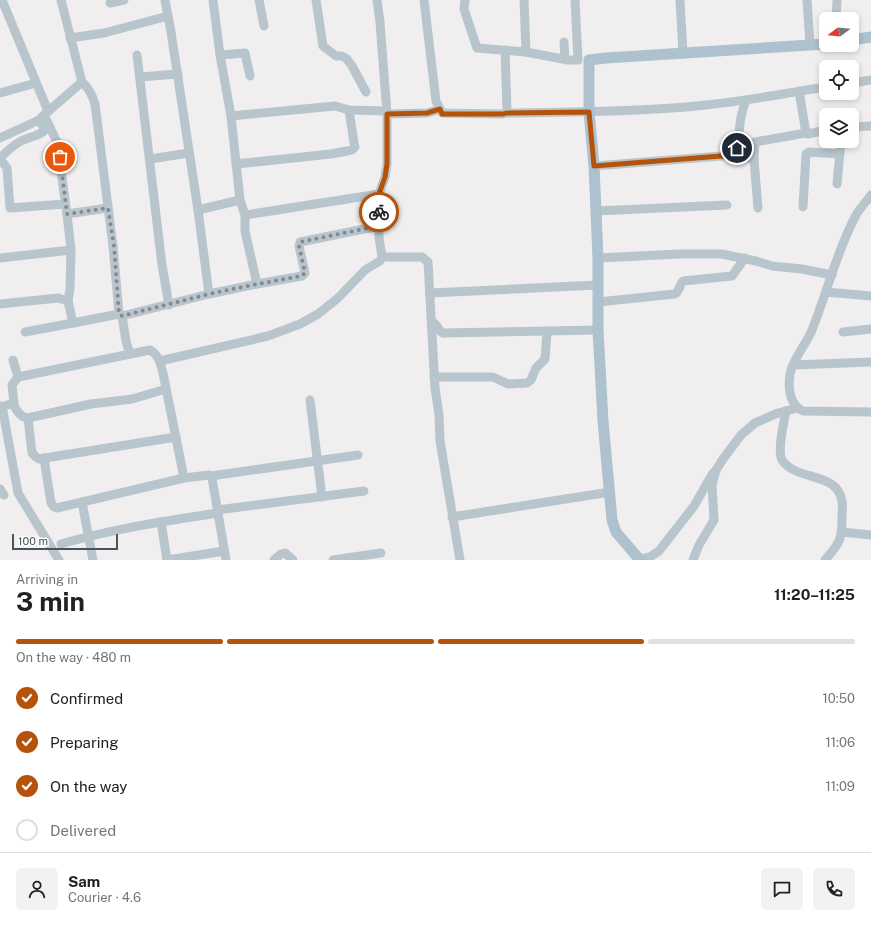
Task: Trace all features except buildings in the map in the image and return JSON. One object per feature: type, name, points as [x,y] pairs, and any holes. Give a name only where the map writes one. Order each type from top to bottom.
[{"type":"main road","points":[[859,39],[871,37]]},
{"type":"main road","points":[[640,559],[616,532],[612,520],[603,421],[598,330],[598,258],[594,166],[583,60],[819,44]]},
{"type":"street","points":[[2,0],[36,83],[44,115],[58,142],[71,250],[70,289],[68,301],[73,323]]},
{"type":"street","points":[[61,0],[82,82],[88,87],[95,104],[114,246],[121,315],[130,354]]},
{"type":"street","points":[[110,3],[124,0]]},
{"type":"street","points":[[165,0],[178,74],[209,294]]},
{"type":"street","points":[[213,0],[220,55],[231,116],[240,200],[245,215],[245,231],[248,251],[257,284]]},
{"type":"street","points":[[259,0],[264,26]]},
{"type":"street","points":[[316,0],[323,46],[336,56],[342,56],[347,59],[366,92]]},
{"type":"street","points":[[160,361],[268,336],[300,324],[318,314],[338,298],[364,270],[380,261],[382,257],[378,226],[379,194],[385,177],[387,164],[387,112],[380,22],[376,0]]},
{"type":"street","points":[[424,0],[436,101],[442,114],[589,112],[683,107],[746,100],[819,88]]},
{"type":"street","points":[[465,0],[464,9],[477,48],[526,52],[565,59],[583,60],[575,0]]},
{"type":"street","points":[[524,0],[526,52]]},
{"type":"street","points":[[680,0],[683,53]]},
{"type":"street","points":[[807,0],[810,45]]},
{"type":"street","points":[[836,0],[836,12]]},
{"type":"street","points":[[70,38],[104,33],[168,16]]},
{"type":"street","points":[[564,42],[565,59]]},
{"type":"street","points":[[505,50],[506,113]]},
{"type":"street","points":[[220,55],[244,52],[250,76]]},
{"type":"street","points":[[137,55],[162,264],[169,305]]},
{"type":"street","points":[[140,77],[178,74]]},
{"type":"street","points":[[859,82],[871,80]]},
{"type":"street","points":[[0,138],[44,115],[82,82]]},
{"type":"street","points":[[0,93],[36,83]]},
{"type":"street","points":[[799,91],[806,133]]},
{"type":"street","points":[[734,155],[739,142],[742,108],[746,100]]},
{"type":"street","points":[[231,116],[335,106],[349,110],[387,112],[427,113],[440,109]]},
{"type":"street","points":[[236,164],[331,154],[352,150],[355,147],[349,110]]},
{"type":"street","points":[[44,115],[44,131],[41,134],[23,140],[13,146],[0,159],[7,168],[10,208],[66,204]]},
{"type":"street","points":[[859,127],[871,126]]},
{"type":"street","points":[[758,208],[754,159],[755,142],[819,132]]},
{"type":"street","points":[[837,184],[840,148]]},
{"type":"street","points":[[803,207],[806,154],[809,152],[840,154]]},
{"type":"street","points":[[150,158],[189,153]]},
{"type":"street","points":[[594,166],[734,155],[754,159]]},
{"type":"street","points":[[245,215],[379,194]]},
{"type":"street","points":[[871,195],[855,215],[839,252],[811,332],[793,365],[790,374],[792,402],[797,408],[803,411],[871,412]]},
{"type":"street","points":[[198,210],[240,200]]},
{"type":"street","points":[[596,211],[727,205]]},
{"type":"street","points":[[67,214],[108,208]]},
{"type":"street","points":[[26,332],[121,315],[169,305],[209,294],[304,275],[299,246],[300,242],[378,226]]},
{"type":"street","points":[[0,258],[71,250]]},
{"type":"street","points":[[598,258],[722,254],[745,258],[772,266],[802,269],[832,275]]},
{"type":"street","points":[[382,257],[422,257],[428,262],[434,376],[440,426],[440,441],[459,560]]},
{"type":"street","points":[[598,302],[675,294],[683,281],[732,276],[745,258]]},
{"type":"street","points":[[430,293],[598,285]]},
{"type":"street","points":[[826,292],[871,296]]},
{"type":"street","points":[[0,304],[58,298],[68,301]]},
{"type":"street","points":[[432,322],[436,324],[443,333],[598,330]]},
{"type":"street","points":[[844,332],[871,329]]},
{"type":"street","points":[[434,376],[493,377],[508,384],[526,383],[530,380],[536,368],[545,358],[547,331]]},
{"type":"street","points":[[166,389],[132,398],[91,404],[28,418],[19,414],[13,404],[15,402],[12,385],[18,377],[150,350],[156,353],[160,361],[166,389],[176,437],[184,478]]},
{"type":"street","points":[[13,360],[18,377]]},
{"type":"street","points":[[793,365],[871,362]]},
{"type":"street","points":[[310,400],[322,497]]},
{"type":"street","points":[[13,404],[1,406],[18,494],[59,560]]},
{"type":"street","points":[[640,559],[650,557],[659,552],[694,506],[708,479],[741,435],[755,423],[797,408]]},
{"type":"street","points":[[786,411],[780,452],[782,460],[794,471],[816,477],[833,485],[838,491],[842,502],[842,532],[839,543],[825,560]]},
{"type":"street","points":[[28,418],[32,453],[39,459],[176,437]]},
{"type":"street","points":[[44,458],[51,503],[57,508],[184,478],[211,476],[358,455]]},
{"type":"street","points":[[693,560],[698,545],[714,520],[712,485],[716,470]]},
{"type":"street","points":[[161,522],[167,560],[225,556],[211,476]]},
{"type":"street","points":[[61,544],[88,536],[218,511],[364,491]]},
{"type":"street","points":[[452,517],[610,492]]},
{"type":"street","points":[[82,502],[93,560]]},
{"type":"street","points":[[842,532],[871,536]]},
{"type":"street","points":[[274,560],[281,554],[285,553],[294,560]]},
{"type":"street","points":[[333,560],[381,553]]},
{"type":"way so far","points":[[60,157],[67,214],[108,208],[114,246],[119,314],[122,316],[209,294],[302,276],[305,273],[299,246],[300,242],[378,226],[379,212]]},
{"type":"route","points":[[379,212],[379,194],[385,177],[387,164],[387,114],[427,113],[440,109],[442,114],[589,112],[594,166],[734,155],[737,148]]}]
